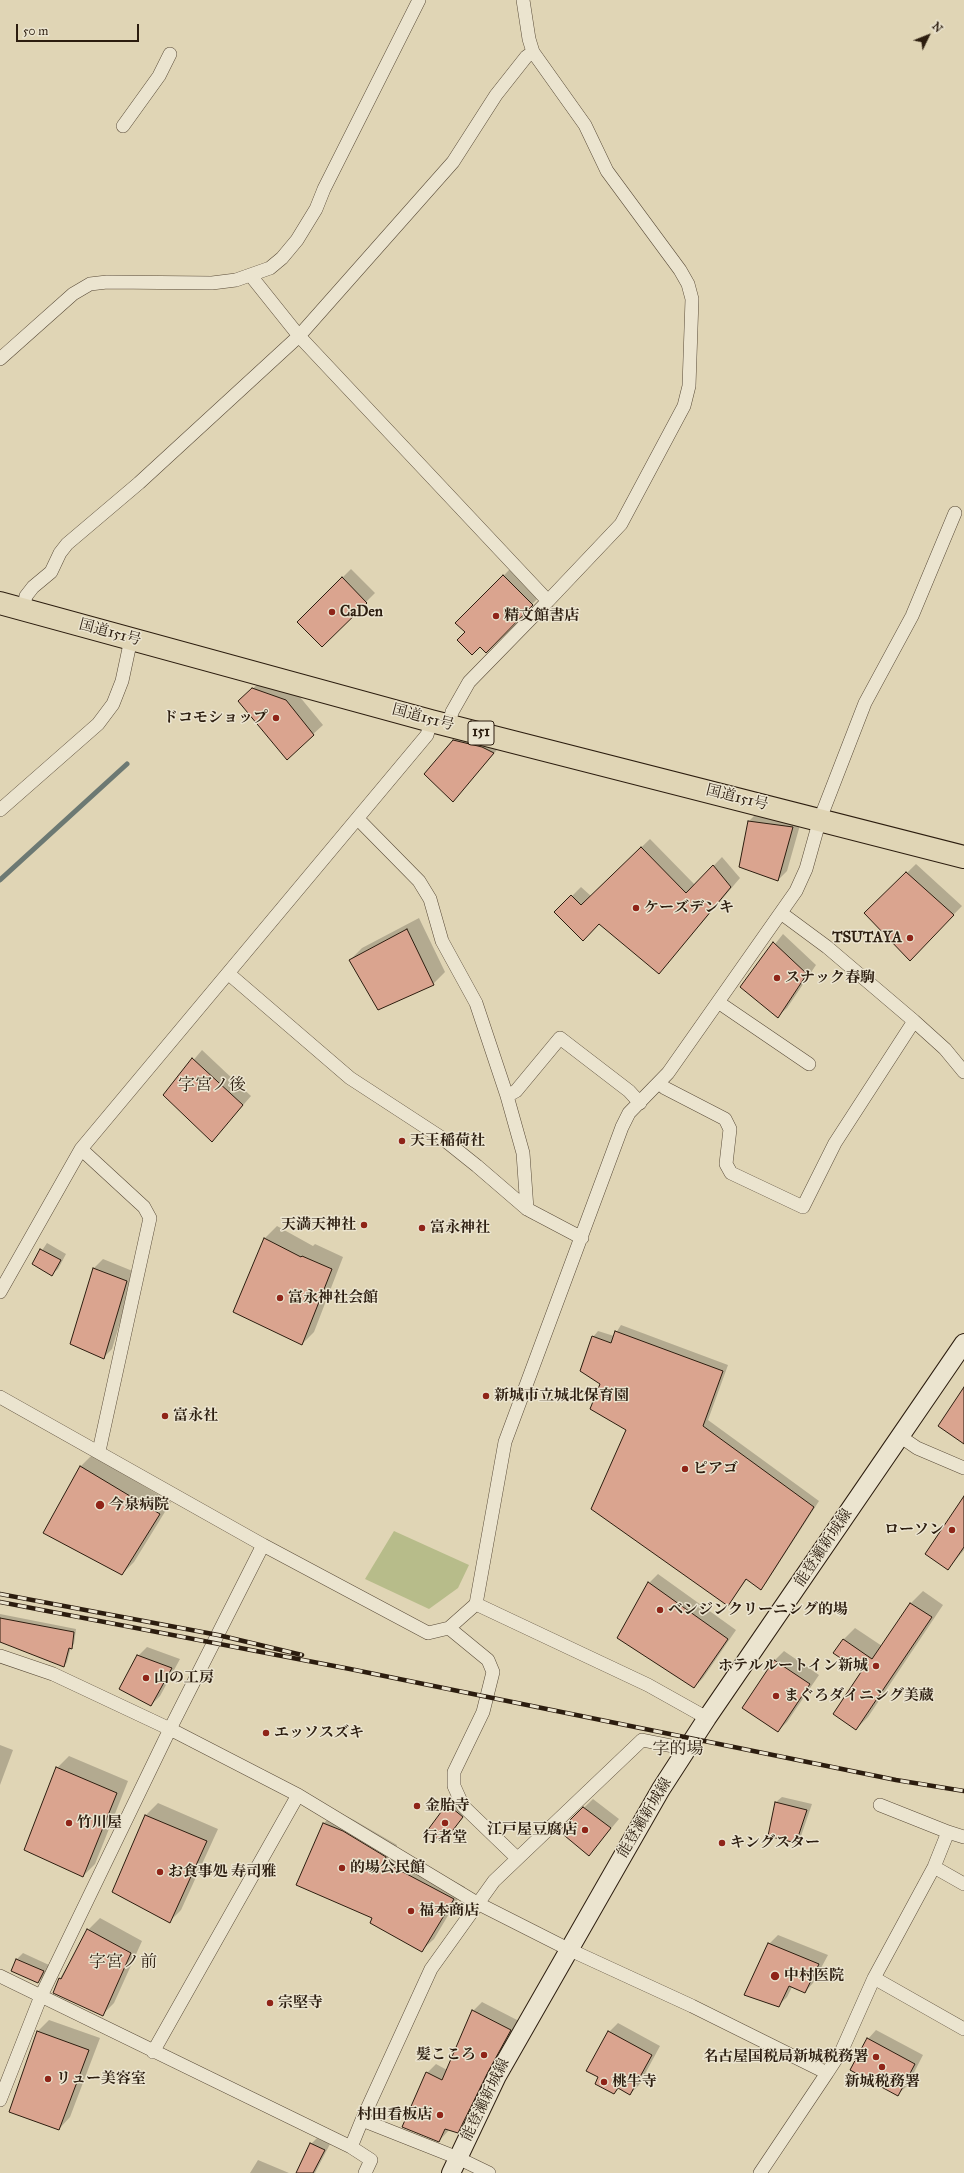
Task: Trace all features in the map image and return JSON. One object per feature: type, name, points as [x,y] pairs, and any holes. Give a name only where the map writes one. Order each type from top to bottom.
[{"type":"highway","name":"国道151号","points":[[0,603],[440,723],[964,857]]},
{"type":"main road","name":"能登瀬新城線","points":[[454,2166],[497,2076],[568,1949],[661,1789],[707,1718],[964,1343]]},
{"type":"street","points":[[0,358],[73,294],[90,284],[107,282],[212,283],[236,280],[251,276],[270,268],[282,258],[297,240],[316,209],[324,189],[419,0]]},
{"type":"street","points":[[0,1292],[81,1149],[358,819],[418,744],[452,712],[469,682],[621,524],[684,406],[689,386],[692,299],[688,284],[680,270],[607,171],[586,124],[533,52],[529,39],[523,0]]},
{"type":"street","points":[[23,610],[26,596],[33,587],[51,572],[60,553],[67,544],[139,483],[299,336],[453,162],[496,95],[526,57],[533,52]]},
{"type":"street","points":[[123,126],[159,76],[170,54]]},
{"type":"street","points":[[251,276],[299,336],[548,601]]},
{"type":"street","points":[[0,1397],[99,1451],[185,1502],[428,1633],[449,1628],[476,1604],[505,1442],[622,1127],[629,1113],[659,1083],[782,913],[796,891],[806,869],[820,819],[865,703],[912,616],[955,513]]},
{"type":"street","points":[[0,810],[98,724],[113,704],[122,681],[131,639]]},
{"type":"street","points":[[358,819],[419,881],[430,899],[442,941],[476,1003],[508,1096],[523,1154],[527,1209]]},
{"type":"street","points":[[782,913],[828,947],[945,1049],[964,1072]]},
{"type":"street","points":[[229,974],[350,1078],[442,1138],[527,1209],[582,1238]]},
{"type":"street","points":[[718,1002],[809,1064]]},
{"type":"street","points":[[659,1083],[725,1119],[730,1129],[726,1164],[731,1173],[803,1207],[835,1143],[914,1022]]},
{"type":"street","points":[[508,1096],[516,1091],[560,1038],[629,1091],[640,1103]]},
{"type":"street","points":[[81,1149],[144,1207],[150,1218],[99,1451]]},
{"type":"street","points":[[901,1437],[917,1448],[964,1468]]},
{"type":"street","points":[[0,2100],[41,1996],[170,1729],[263,1545]]},
{"type":"street","points":[[476,1604],[648,1685],[707,1718]]},
{"type":"street","points":[[449,1628],[488,1660],[493,1672],[483,1712],[454,1772],[454,1786],[463,1806],[517,1858]]},
{"type":"street","points":[[0,1656],[53,1674],[170,1729],[298,1795],[477,1903],[568,1949],[692,2006],[827,2073]]},
{"type":"street","points":[[351,2147],[431,1969],[477,1903],[517,1858],[642,1740],[687,1749]]},
{"type":"street","points":[[153,2052],[298,1795]]},
{"type":"street","points":[[880,1805],[964,1837]]},
{"type":"street","points":[[760,2173],[842,2050],[874,1978],[934,1867],[948,1832]]},
{"type":"street","points":[[934,1867],[964,1884]]},
{"type":"street","points":[[0,1976],[153,2052],[351,2147],[371,2160],[365,2173]]},
{"type":"street","points":[[874,1978],[964,2029]]},
{"type":"street","points":[[362,2120],[454,2166],[489,2173]]},
{"type":"green space","points":[[394,1531],[469,1565],[458,1588],[429,1609],[365,1579]]},
{"type":"building","name":"精文館書店","points":[[503,575],[533,605],[486,653],[480,647],[472,655],[457,640],[465,632],[455,623]]},
{"type":"building","name":"CaDen","points":[[342,577],[367,603],[322,647],[297,622]]},
{"type":"building","name":"ドコモショップ","points":[[252,688],[286,700],[314,735],[287,760],[238,701]]},
{"type":"building","points":[[453,740],[482,747],[494,753],[453,802],[424,774]]},
{"type":"building","points":[[748,821],[793,827],[778,881],[739,867]]},
{"type":"building","name":"ケーズデンキ","points":[[641,847],[686,893],[713,865],[731,887],[659,974],[599,924],[583,941],[554,912],[571,895],[581,905]]},
{"type":"building","name":"TSUTAYA","points":[[906,872],[954,915],[910,961],[864,913]]},
{"type":"building","points":[[407,929],[434,985],[378,1010],[349,960]]},
{"type":"building","points":[[773,942],[807,974],[778,1018],[740,987]]},
{"type":"building","points":[[192,1058],[243,1105],[212,1142],[163,1095]]},
{"type":"building","name":"富永神社会館","points":[[264,1238],[301,1257],[302,1256],[332,1269],[302,1345],[233,1312]]},
{"type":"building","points":[[40,1249],[61,1260],[52,1276],[32,1264]]},
{"type":"building","points":[[93,1268],[127,1281],[104,1359],[70,1344]]},
{"type":"building","name":"ピアゴ","points":[[615,1331],[723,1371],[703,1426],[814,1507],[761,1590],[746,1579],[728,1606],[591,1509],[626,1430],[590,1409],[600,1384],[580,1371],[592,1336],[611,1343]]},
{"type":"building","points":[[964,1387],[964,1444],[938,1426]]},
{"type":"building","points":[[80,1466],[160,1514],[122,1575],[43,1533]]},
{"type":"building","name":"ローソン","points":[[964,1496],[964,1547],[948,1570],[925,1554]]},
{"type":"building","name":"ベンジンクリーニング的場","points":[[648,1582],[728,1639],[694,1688],[617,1638]]},
{"type":"building","name":"ホテルルートイン新城","points":[[910,1603],[932,1617],[856,1730],[833,1714],[861,1672],[833,1653],[843,1639],[872,1659]]},
{"type":"building","points":[[0,1618],[74,1632],[72,1649],[69,1648],[64,1667],[0,1642]]},
{"type":"building","name":"山の工房","points":[[137,1655],[172,1668],[151,1706],[119,1689]]},
{"type":"building","name":"まぐろダイニング美蔵","points":[[774,1660],[810,1684],[778,1732],[742,1708]]},
{"type":"building","points":[[56,1767],[117,1793],[83,1877],[24,1850]]},
{"type":"building","points":[[775,1802],[807,1810],[796,1843],[768,1836]]},
{"type":"building","name":"行者堂","points":[[447,1804],[463,1817],[443,1843],[427,1831]]},
{"type":"building","name":"江戸屋豆腐店","points":[[583,1807],[611,1828],[589,1856],[559,1831]]},
{"type":"building","points":[[145,1815],[207,1841],[170,1923],[112,1892]]},
{"type":"building","points":[[323,1823],[343,1831],[386,1857],[384,1862],[454,1899],[422,1952],[370,1923],[372,1918],[296,1885]]},
{"type":"building","points":[[87,1929],[131,1953],[103,2016],[53,1993],[59,1978],[61,1979]]},
{"type":"building","points":[[768,1943],[819,1964],[805,1993],[789,1986],[779,2007],[744,1995]]},
{"type":"building","points":[[16,1959],[44,1971],[38,1983],[11,1971]]},
{"type":"building","points":[[472,2010],[511,2030],[488,2072],[458,2133],[445,2129],[439,2142],[402,2127],[426,2072],[442,2080]]},
{"type":"building","points":[[37,2031],[89,2050],[59,2130],[9,2112]]},
{"type":"building","points":[[608,2031],[652,2055],[630,2095],[618,2088],[614,2094],[595,2084],[598,2077],[586,2071]]},
{"type":"building","name":"新城税務署","points":[[867,2038],[915,2064],[898,2096],[850,2070]]},
{"type":"building","points":[[310,2143],[325,2150],[313,2173],[296,2173]]},
{"type":"waterway","points":[[0,880],[127,764]]},
{"type":"railway","points":[[0,1594],[218,1635],[302,1655]]},
{"type":"railway","points":[[0,1602],[350,1669],[896,1780],[964,1791]]},
{"type":"place","name":"CaDen","points":[[332,612]]},
{"type":"place","name":"精文館書店","points":[[496,616]]},
{"type":"place","name":"ドコモショップ","points":[[276,718]]},
{"type":"place","name":"ケーズデンキ","points":[[636,908]]},
{"type":"place","name":"TSUTAYA","points":[[910,938]]},
{"type":"place","name":"スナック春駒","points":[[777,978]]},
{"type":"place","name":"天王稲荷社","points":[[402,1141]]},
{"type":"place","name":"天満天神社","points":[[364,1225]]},
{"type":"place","name":"富永神社","points":[[422,1228]]},
{"type":"place","name":"富永神社会館","points":[[280,1298]]},
{"type":"place","name":"新城市立城北保育園","points":[[486,1396]]},
{"type":"place","name":"富永社","points":[[165,1416]]},
{"type":"place","name":"ピアゴ","points":[[685,1469]]},
{"type":"place","name":"今泉病院","points":[[100,1505]]},
{"type":"place","name":"ローソン","points":[[952,1530]]},
{"type":"place","name":"ベンジンクリーニング的場","points":[[660,1610]]},
{"type":"place","name":"ホテルルートイン新城","points":[[876,1666]]},
{"type":"place","name":"山の工房","points":[[146,1678]]},
{"type":"place","name":"まぐろダイニング美蔵","points":[[776,1696]]},
{"type":"place","name":"エッソスズキ","points":[[266,1733]]},
{"type":"place","name":"金胎寺","points":[[417,1806]]},
{"type":"place","name":"竹川屋","points":[[69,1823]]},
{"type":"place","name":"行者堂","points":[[445,1823]]},
{"type":"place","name":"江戸屋豆腐店","points":[[585,1830]]},
{"type":"place","name":"キングスター","points":[[722,1843]]},
{"type":"place","name":"的場公民館","points":[[342,1868]]},
{"type":"place","name":"お食事処 寿司雅","points":[[160,1872]]},
{"type":"place","name":"福本商店","points":[[411,1911]]},
{"type":"place","name":"中村医院","points":[[775,1976]]},
{"type":"place","name":"宗堅寺","points":[[270,2003]]},
{"type":"place","name":"髪こころ","points":[[484,2055]]},
{"type":"place","name":"名古屋国税局新城税務署","points":[[876,2057]]},
{"type":"place","name":"新城税務署","points":[[882,2067]]},
{"type":"place","name":"リュー美容室","points":[[48,2079]]},
{"type":"place","name":"桃牛寺","points":[[604,2082]]},
{"type":"place","name":"村田看板店","points":[[440,2115]]},
{"type":"district","name":"字宮ノ後","points":[[212,1086]]},
{"type":"district","name":"字的場","points":[[678,1750]]},
{"type":"district","name":"字宮ノ前","points":[[123,1963]]}]
